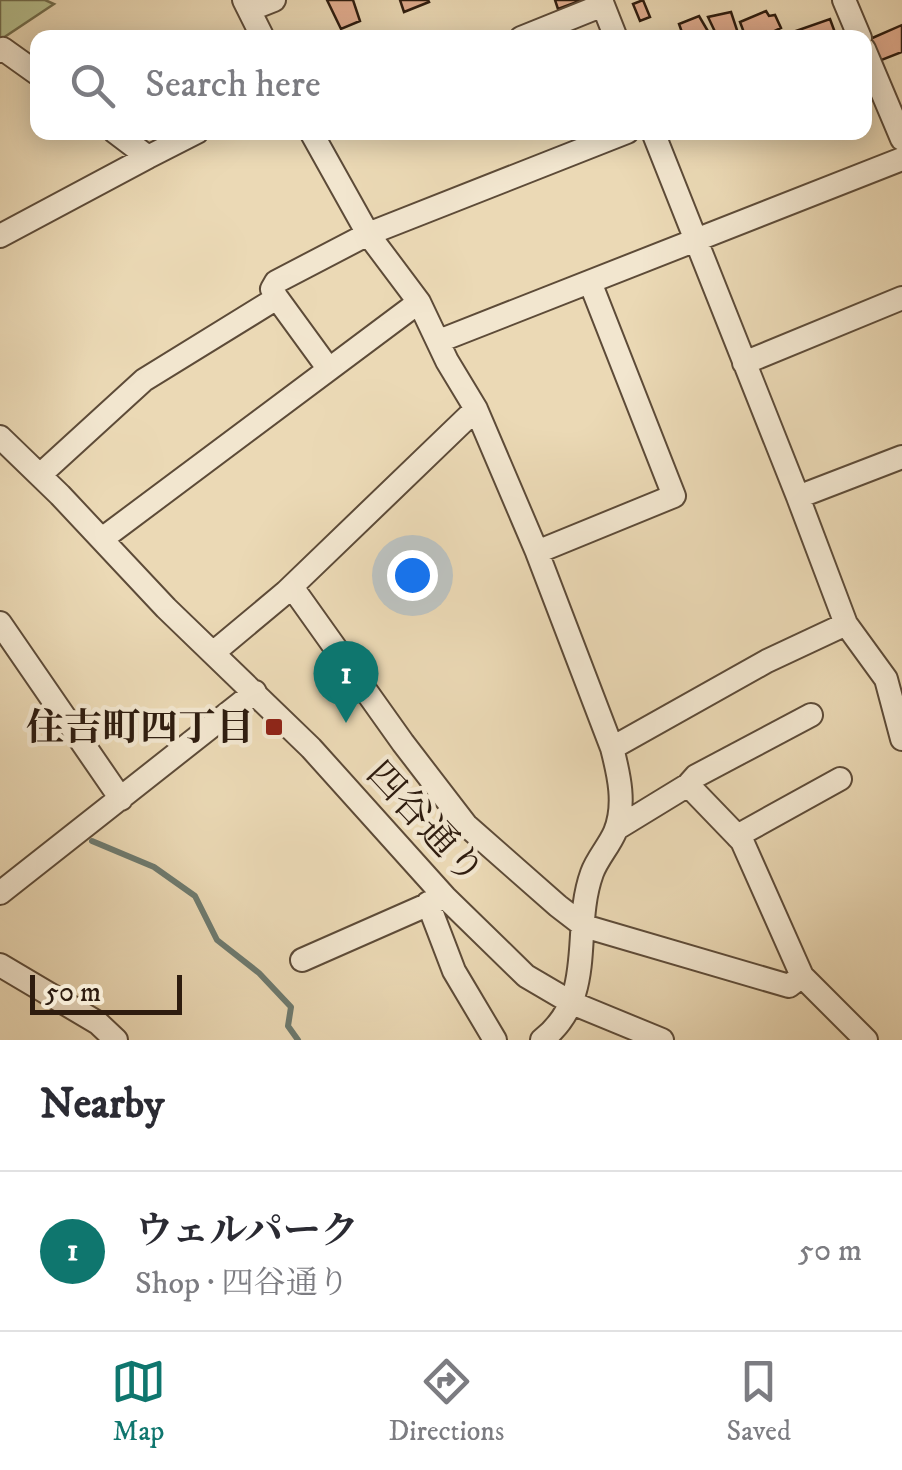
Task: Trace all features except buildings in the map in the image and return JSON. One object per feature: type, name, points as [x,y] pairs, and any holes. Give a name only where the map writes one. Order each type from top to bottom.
[{"type":"street","points":[[258,30],[246,5],[274,0]]},
{"type":"street","points":[[844,0],[857,30]]},
{"type":"street","points":[[539,30],[602,2],[613,30]]},
{"type":"street","points":[[0,51],[3,48],[30,68]]},
{"type":"street","points":[[872,68],[902,140]]},
{"type":"street","points":[[125,140],[148,158]]},
{"type":"street","points":[[0,236],[183,140]]},
{"type":"street","points":[[315,140],[368,234],[419,302],[476,410],[537,552],[612,748],[621,782],[616,829],[592,874],[572,1002],[560,1026],[542,1040]]},
{"type":"street","points":[[328,368],[276,298],[272,289],[276,282],[368,234],[607,140]]},
{"type":"street","points":[[657,140],[846,624],[886,678],[899,714],[902,739]]},
{"type":"street","points":[[439,341],[902,159]]},
{"type":"street","points":[[537,552],[674,496],[590,282]]},
{"type":"street","points":[[40,475],[144,380],[276,298]]},
{"type":"street","points":[[744,363],[902,298]]},
{"type":"street","points":[[102,539],[419,302]]},
{"type":"street","points":[[214,652],[292,586],[476,410]]},
{"type":"street","name":"四谷通り","points":[[2,442],[40,475],[166,608],[311,748],[437,900],[526,976],[572,1002],[662,1040]]},
{"type":"street","points":[[798,497],[902,458]]},
{"type":"street","points":[[292,586],[466,825],[584,926],[789,986],[802,976]]},
{"type":"street","points":[[0,623],[121,800]]},
{"type":"street","points":[[612,748],[767,661],[846,624]]},
{"type":"street","points":[[0,893],[255,692]]},
{"type":"street","points":[[616,829],[696,776],[811,716]]},
{"type":"street","points":[[738,836],[840,780]]},
{"type":"street","points":[[688,784],[738,836],[802,976],[866,1040]]},
{"type":"street","points":[[302,960],[437,900],[454,971],[494,1040]]},
{"type":"street","points":[[0,965],[98,1023],[116,1040]]},
{"type":"green space","points":[[0,0],[45,0],[54,4],[0,40]]},
{"type":"waterway","points":[[92,841],[154,867],[195,896],[217,940],[259,973],[291,1007],[288,1026],[298,1040]]},
{"type":"place","name":"ウェルパーク","points":[[346,723]]},
{"type":"place","name":"住吉町四丁目","points":[[274,727]]}]
